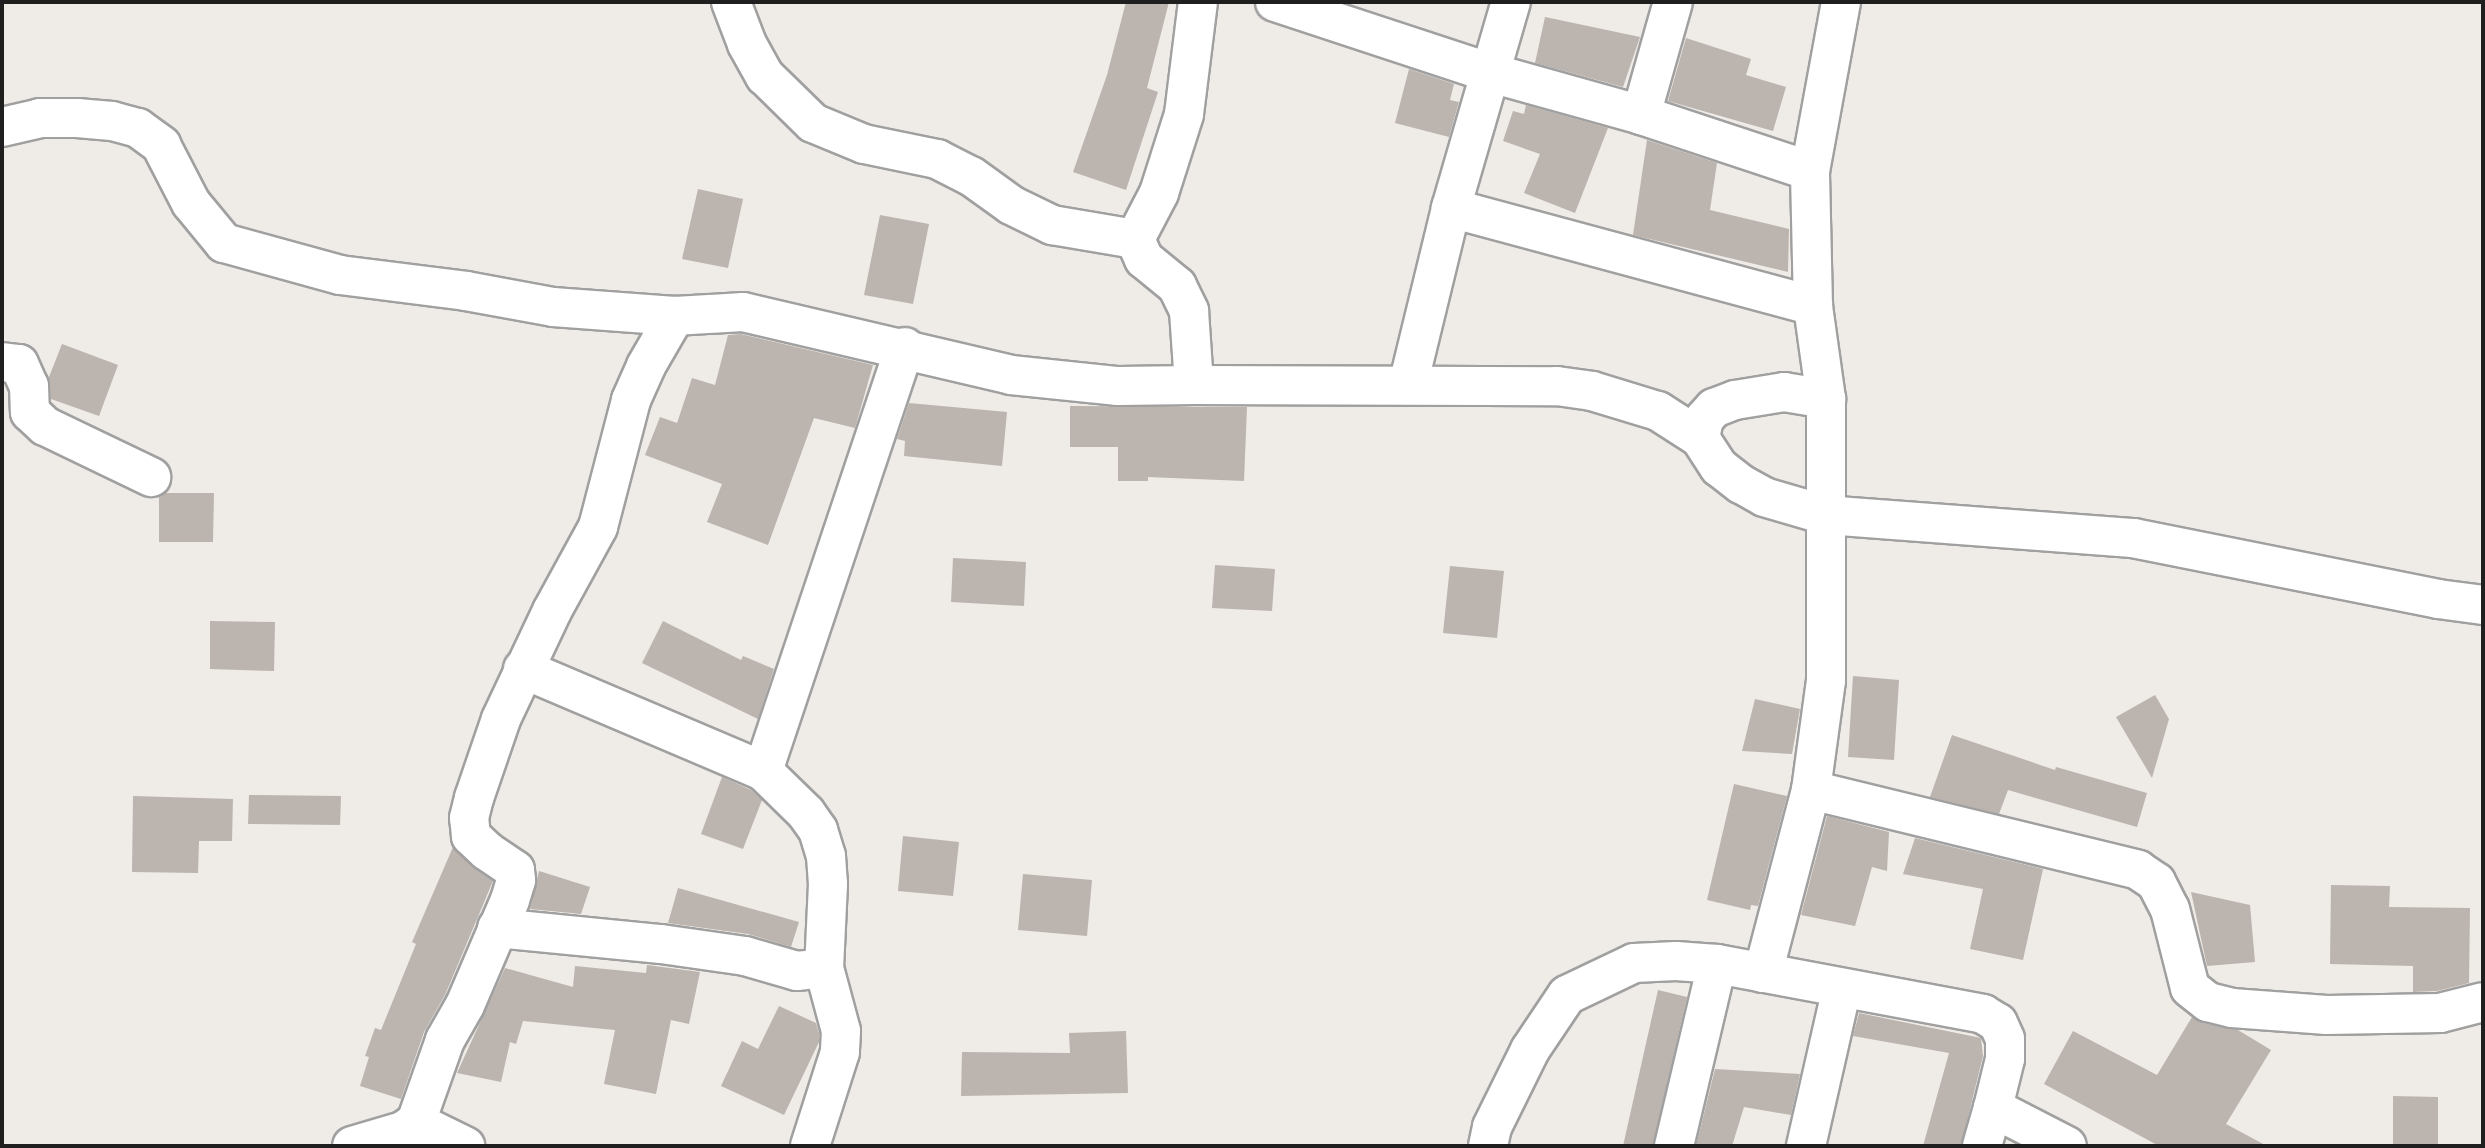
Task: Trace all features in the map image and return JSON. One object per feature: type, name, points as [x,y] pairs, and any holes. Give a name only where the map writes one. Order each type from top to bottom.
[{"type":"street","points":[[731,2],[747,44],[765,76],[813,123],[864,144],[937,159],[971,176],[1011,205],[1052,225],[1135,239]]},
{"type":"street","points":[[1135,239],[1158,193],[1184,114],[1198,2]]},
{"type":"street","points":[[1275,2],[1350,14],[1491,73],[1641,115],[1810,171]]},
{"type":"street","points":[[1408,385],[1451,208],[1511,2]]},
{"type":"street","points":[[1641,115],[1673,2]]},
{"type":"street","points":[[1763,973],[1811,790],[1826,681],[1826,399],[1813,306],[1810,171],[1841,2]]},
{"type":"street","points":[[2,127],[40,118],[77,118],[112,121],[138,128],[161,145],[191,204],[224,243],[371,281],[466,291],[553,307],[675,316],[743,312],[1036,378],[1118,386],[1557,386],[1592,391],[1658,411],[1700,438],[1719,467],[1741,484],[1764,497],[1826,515],[2133,537],[2483,606]]},
{"type":"street","points":[[1451,208],[1813,306]]},
{"type":"street","points":[[1135,239],[1144,259],[1177,286],[1189,312],[1194,385]]},
{"type":"street","points":[[352,1146],[402,1130],[416,1122],[445,1040],[465,1005],[510,900],[516,880],[515,870],[471,836],[469,818],[485,759],[523,670],[598,527],[631,400],[646,366],[675,316]]},
{"type":"street","points":[[763,771],[905,347]]},
{"type":"street","points":[[2,362],[19,364],[29,386],[30,412],[45,426],[150,477]]},
{"type":"street","points":[[1700,438],[1704,419],[1714,408],[1735,400],[1784,392],[1826,399]]},
{"type":"street","points":[[523,670],[763,771],[806,813],[818,830],[826,856],[828,884],[824,968],[841,1031],[840,1052],[810,1146]]},
{"type":"street","points":[[1811,790],[2138,870],[2157,882],[2170,909],[2190,988],[2207,1002],[2232,1008],[2327,1015],[2440,1013],[2483,1002]]},
{"type":"street","points":[[497,928],[685,947],[745,956],[797,971],[824,968]]},
{"type":"street","points":[[1488,1146],[1492,1127],[1530,1050],[1567,995],[1634,963],[1717,964],[1983,1014],[1998,1023],[2005,1039],[2005,1059],[1982,1146]]},
{"type":"street","points":[[1674,1146],[1717,964]]},
{"type":"street","points":[[1806,1146],[1842,988]]},
{"type":"street","points":[[1993,1108],[2067,1146]]},
{"type":"street","points":[[416,1122],[465,1146]]},
{"type":"building","points":[[1126,2],[1169,2],[1147,88],[1158,92],[1126,190],[1073,172],[1107,75]]},
{"type":"building","points":[[1545,17],[1640,37],[1623,87],[1535,63]]},
{"type":"building","points":[[1686,38],[1751,59],[1746,75],[1786,87],[1773,131],[1668,101]]},
{"type":"building","points":[[1409,69],[1454,84],[1450,100],[1459,102],[1449,137],[1395,123]]},
{"type":"building","points":[[1526,105],[1608,128],[1575,213],[1524,193],[1540,154],[1503,141],[1513,111],[1524,114]]},
{"type":"building","points":[[1647,140],[1717,163],[1710,210],[1789,229],[1788,272],[1633,235]]},
{"type":"building","points":[[698,189],[743,199],[728,268],[682,259]]},
{"type":"building","points":[[880,215],[929,224],[913,304],[864,295]]},
{"type":"building","points":[[741,334],[873,365],[855,428],[814,418],[768,545],[707,522],[722,484],[645,455],[660,417],[677,423],[692,378],[715,385],[728,335]]},
{"type":"building","points":[[62,344],[118,365],[99,416],[51,399],[49,377]]},
{"type":"building","points":[[909,403],[1007,412],[1002,466],[904,456],[905,441],[897,439]]},
{"type":"building","points":[[1070,406],[1247,407],[1244,481],[1148,477],[1148,481],[1118,481],[1118,447],[1070,447]]},
{"type":"building","points":[[165,493],[214,493],[213,542],[159,542],[159,497]]},
{"type":"building","points":[[953,558],[1026,562],[1024,606],[951,602]]},
{"type":"building","points":[[1215,565],[1275,569],[1272,611],[1212,608]]},
{"type":"building","points":[[1450,566],[1504,571],[1497,638],[1443,633]]},
{"type":"building","points":[[210,621],[275,622],[274,671],[210,669]]},
{"type":"building","points":[[663,621],[741,660],[743,656],[774,669],[758,719],[642,663]]},
{"type":"building","points":[[1853,676],[1899,680],[1894,760],[1848,757]]},
{"type":"building","points":[[2155,695],[2169,719],[2152,778],[2116,717]]},
{"type":"building","points":[[1755,699],[1800,709],[1792,754],[1742,751]]},
{"type":"building","points":[[1952,735],[2055,770],[2056,767],[2147,793],[2137,827],[2008,790],[1999,814],[1930,797]]},
{"type":"building","points":[[722,777],[751,790],[762,800],[743,849],[701,834]]},
{"type":"building","points":[[1734,784],[1787,796],[1758,906],[1751,905],[1750,910],[1707,900]]},
{"type":"building","points":[[249,795],[341,796],[340,825],[248,824]]},
{"type":"building","points":[[133,796],[233,799],[232,841],[199,841],[198,873],[132,872]]},
{"type":"building","points":[[1827,816],[1889,832],[1887,871],[1872,867],[1855,926],[1801,915]]},
{"type":"building","points":[[903,836],[959,842],[953,896],[898,891]]},
{"type":"building","points":[[1915,838],[2043,869],[2023,960],[1970,949],[1983,889],[1903,874]]},
{"type":"building","points":[[453,847],[472,867],[493,881],[445,995],[424,1032],[401,1099],[360,1086],[369,1057],[365,1056],[375,1028],[381,1030],[416,944],[412,942]]},
{"type":"building","points":[[539,871],[590,887],[581,914],[530,909]]},
{"type":"building","points":[[1023,874],[1092,880],[1087,936],[1018,930]]},
{"type":"building","points":[[2331,885],[2390,886],[2389,907],[2470,908],[2469,983],[2437,991],[2413,992],[2413,966],[2330,964]]},
{"type":"building","points":[[678,888],[799,922],[791,947],[748,934],[668,923]]},
{"type":"building","points":[[2191,892],[2250,905],[2255,962],[2207,966]]},
{"type":"building","points":[[647,965],[700,972],[689,1024],[671,1020],[656,1094],[604,1084],[615,1030],[523,1021],[516,1044],[510,1042],[501,1082],[457,1073],[505,968],[573,987],[575,966],[646,973]]},
{"type":"building","points":[[1658,990],[1687,997],[1653,1146],[1623,1146]]},
{"type":"building","points":[[779,1006],[816,1023],[819,1033],[819,1042],[784,1115],[721,1086],[742,1041],[758,1049]]},
{"type":"building","points":[[1859,1013],[1981,1038],[1983,1056],[1961,1146],[1923,1146],[1949,1053],[1853,1036]]},
{"type":"building","points":[[2192,1017],[2203,1023],[2238,1030],[2271,1050],[2226,1124],[2267,1146],[2159,1146],[2044,1084],[2073,1031],[2157,1075]]},
{"type":"building","points":[[1126,1031],[1128,1093],[961,1096],[962,1052],[1070,1053],[1069,1033]]},
{"type":"building","points":[[1715,1069],[1800,1074],[1791,1115],[1744,1107],[1732,1146],[1696,1146]]},
{"type":"building","points":[[2393,1096],[2438,1097],[2438,1146],[2393,1146]]}]
